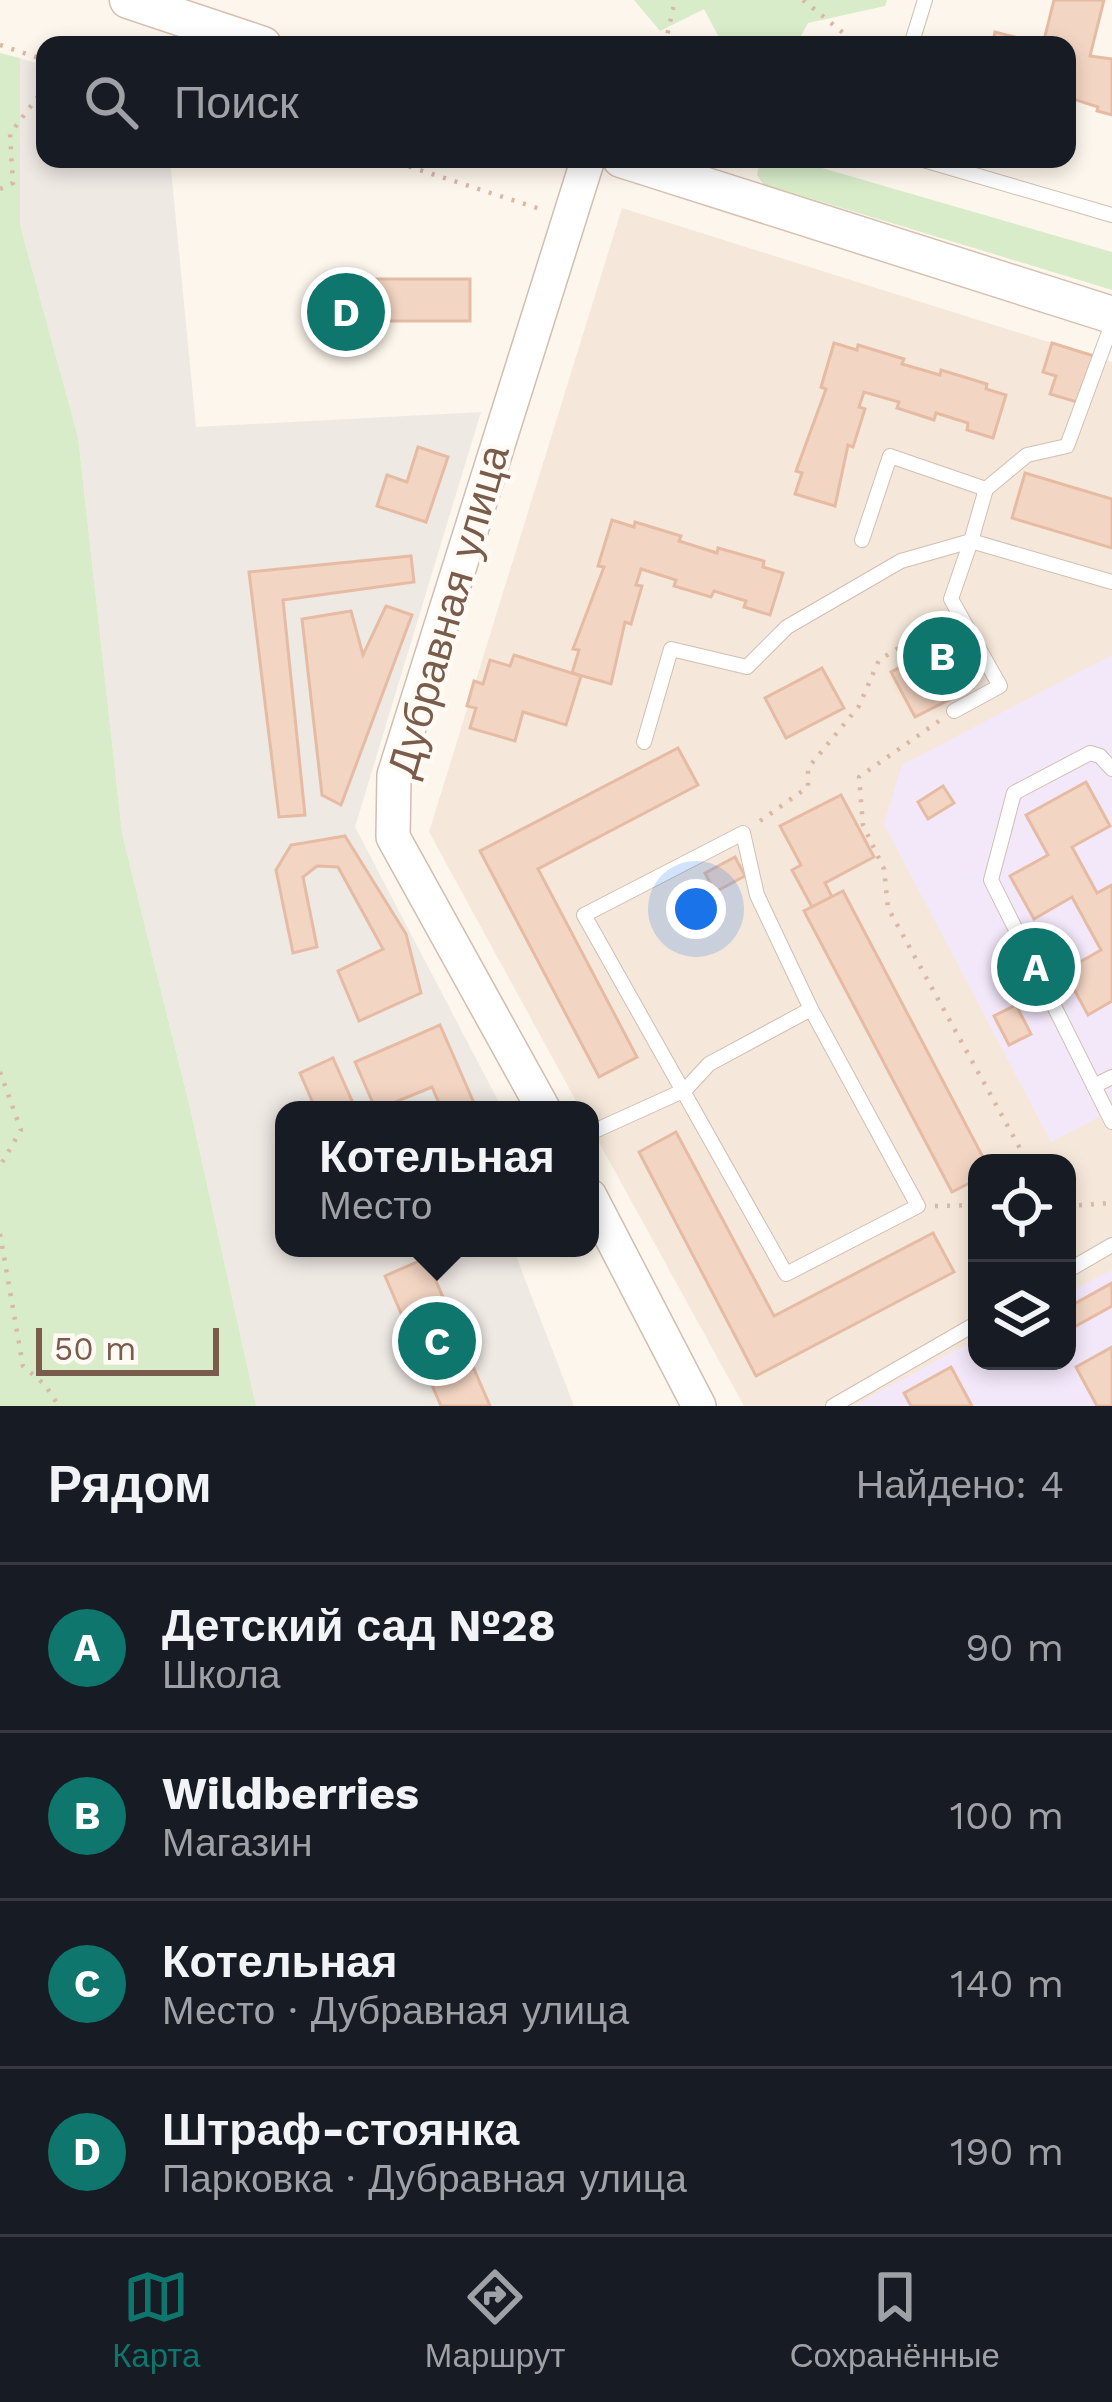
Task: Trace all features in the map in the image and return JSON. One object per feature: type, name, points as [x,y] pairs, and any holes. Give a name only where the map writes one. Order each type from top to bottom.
[{"type":"main road","points":[[128,0],[236,36]]},
{"type":"main road","points":[[648,168],[1112,320]]},
{"type":"street","name":"Дубравная улица","points":[[539,1101],[393,837],[394,775],[584,168]]},
{"type":"street","points":[[599,1213],[699,1406]]},
{"type":"lane","points":[[914,36],[925,0]]},
{"type":"lane","points":[[951,168],[1112,215]]},
{"type":"lane","points":[[954,712],[1000,686],[951,599],[986,489],[1027,455],[1066,446],[1112,320]]},
{"type":"lane","points":[[862,540],[890,456],[986,489]]},
{"type":"lane","points":[[644,742],[671,649],[747,667],[787,627],[901,561],[971,541],[1112,582]]},
{"type":"lane","points":[[1112,769],[1090,753],[1014,793],[991,880],[1112,1122]]},
{"type":"lane","points":[[743,833],[757,895],[811,1009],[918,1206],[786,1274],[584,915],[743,833]]},
{"type":"lane","points":[[599,1129],[685,1090],[709,1064],[811,1009]]},
{"type":"lane","points":[[1094,1086],[1112,1077]]},
{"type":"lane","points":[[1076,1266],[1112,1245]]},
{"type":"lane","points":[[833,1406],[968,1328]]},
{"type":"path","points":[[666,36],[675,0]]},
{"type":"path","points":[[803,0],[847,36]]},
{"type":"path","points":[[0,45],[36,57]]},
{"type":"path","points":[[0,189],[13,183],[10,134],[36,99]]},
{"type":"path","points":[[414,168],[567,218]]},
{"type":"path","points":[[743,833],[808,787],[808,768],[859,706],[879,660],[958,612]]},
{"type":"path","points":[[954,712],[859,777],[862,825],[884,868],[888,908],[1023,1154]]},
{"type":"path","points":[[0,1072],[21,1130],[0,1166]]},
{"type":"path","points":[[1076,1205],[1112,1203]]},
{"type":"path","points":[[918,1206],[968,1205]]},
{"type":"path","points":[[0,1234],[23,1366],[46,1385],[59,1406]]},
{"type":"shaded area","points":[[20,58],[36,63],[36,168],[171,168],[196,427],[481,412],[355,827],[498,1101],[275,1101],[275,1257],[516,1257],[574,1406],[256,1406],[191,1112],[122,833],[78,437],[20,225]]},
{"type":"shaded area","points":[[622,208],[1112,362],[1112,1406],[744,1406],[599,1142],[599,1101],[576,1101],[429,832]]},
{"type":"shaded area","points":[[1112,655],[1112,1110],[1051,1142],[884,824],[902,765]]},
{"type":"shaded area","points":[[1112,1270],[1112,1406],[853,1406],[968,1344],[968,1370],[1076,1370],[1076,1288]]},
{"type":"green space","points":[[634,0],[887,0],[885,6],[808,23],[801,36],[718,36],[704,9],[660,31]]},
{"type":"green space","points":[[0,53],[20,58],[20,225],[78,437],[122,833],[191,1112],[256,1406],[0,1406]]},
{"type":"green space","points":[[759,168],[822,168],[1112,252],[1112,290],[763,184]]},
{"type":"building","points":[[1054,0],[1104,0],[1090,56],[1112,59],[1112,115],[1076,100],[1076,36],[1045,36]]},
{"type":"building","points":[[330,279],[470,279],[470,321],[330,321]]},
{"type":"building","points":[[834,343],[857,350],[858,345],[940,375],[941,370],[1006,395],[993,438],[967,430],[968,423],[936,413],[934,420],[897,408],[899,402],[864,392],[859,407],[865,409],[853,447],[848,445],[835,506],[795,494],[802,473],[796,471],[826,389],[821,387]]},
{"type":"building","points":[[1052,343],[1094,356],[1080,403],[1050,394],[1056,376],[1043,372]]},
{"type":"building","points":[[418,447],[448,457],[426,522],[377,506],[387,475],[407,482]]},
{"type":"building","points":[[1025,473],[1112,499],[1112,548],[1012,518]]},
{"type":"building","points":[[612,520],[681,536],[679,541],[717,553],[718,548],[764,561],[763,567],[783,573],[770,615],[744,607],[746,601],[674,586],[676,580],[641,569],[636,585],[642,586],[631,624],[625,622],[611,684],[572,673],[579,650],[573,649],[604,567],[598,566]]},
{"type":"building","points":[[411,556],[414,582],[283,600],[305,815],[279,817],[249,572]]},
{"type":"building","points":[[386,606],[412,615],[341,805],[322,795],[302,619],[351,611],[363,655]]},
{"type":"building","points":[[948,643],[972,688],[915,717],[891,672]]},
{"type":"building","points":[[514,655],[581,676],[566,725],[523,712],[515,741],[470,728],[476,708],[467,706],[474,681],[483,684],[490,660],[510,666]]},
{"type":"building","points":[[822,668],[844,708],[786,738],[765,698]]},
{"type":"building","points":[[678,748],[698,785],[538,869],[637,1057],[599,1077],[480,851]]},
{"type":"building","points":[[1086,782],[1110,826],[1072,847],[1097,893],[1112,885],[1112,1001],[1088,1015],[1064,971],[1101,950],[1072,897],[1034,919],[1010,876],[1048,855],[1026,815]]},
{"type":"building","points":[[943,786],[954,803],[928,819],[918,802]]},
{"type":"building","points":[[841,795],[874,857],[825,883],[832,897],[812,907],[792,870],[801,865],[780,826]]},
{"type":"building","points":[[345,836],[406,934],[421,993],[359,1021],[338,971],[383,949],[338,867],[317,866],[303,877],[317,947],[293,953],[276,870],[291,845]]},
{"type":"building","points":[[735,857],[745,876],[715,892],[705,873]]},
{"type":"building","points":[[843,891],[981,1154],[968,1154],[968,1184],[952,1192],[804,911]]},
{"type":"building","points":[[1016,1005],[1031,1034],[1009,1045],[994,1016]]},
{"type":"building","points":[[440,1025],[473,1101],[438,1101],[432,1087],[398,1101],[372,1101],[355,1062]]},
{"type":"building","points":[[333,1058],[352,1101],[312,1101],[300,1073]]},
{"type":"building","points":[[676,1132],[774,1316],[933,1233],[954,1272],[756,1376],[639,1152]]},
{"type":"building","points":[[426,1258],[490,1406],[441,1406],[385,1276]]},
{"type":"building","points":[[1112,1283],[1112,1306],[1076,1326],[1076,1303]]},
{"type":"building","points":[[1112,1347],[1112,1406],[1097,1406],[1076,1367]]},
{"type":"building","points":[[951,1367],[972,1406],[911,1406],[904,1393]]},
{"type":"place","name":"Штраф-стоянка","points":[[346,312]]},
{"type":"place","name":"Wildberries","points":[[942,656]]},
{"type":"place","name":"Детский сад №28","points":[[1036,967]]},
{"type":"place","name":"Котельная","points":[[437,1341]]}]
